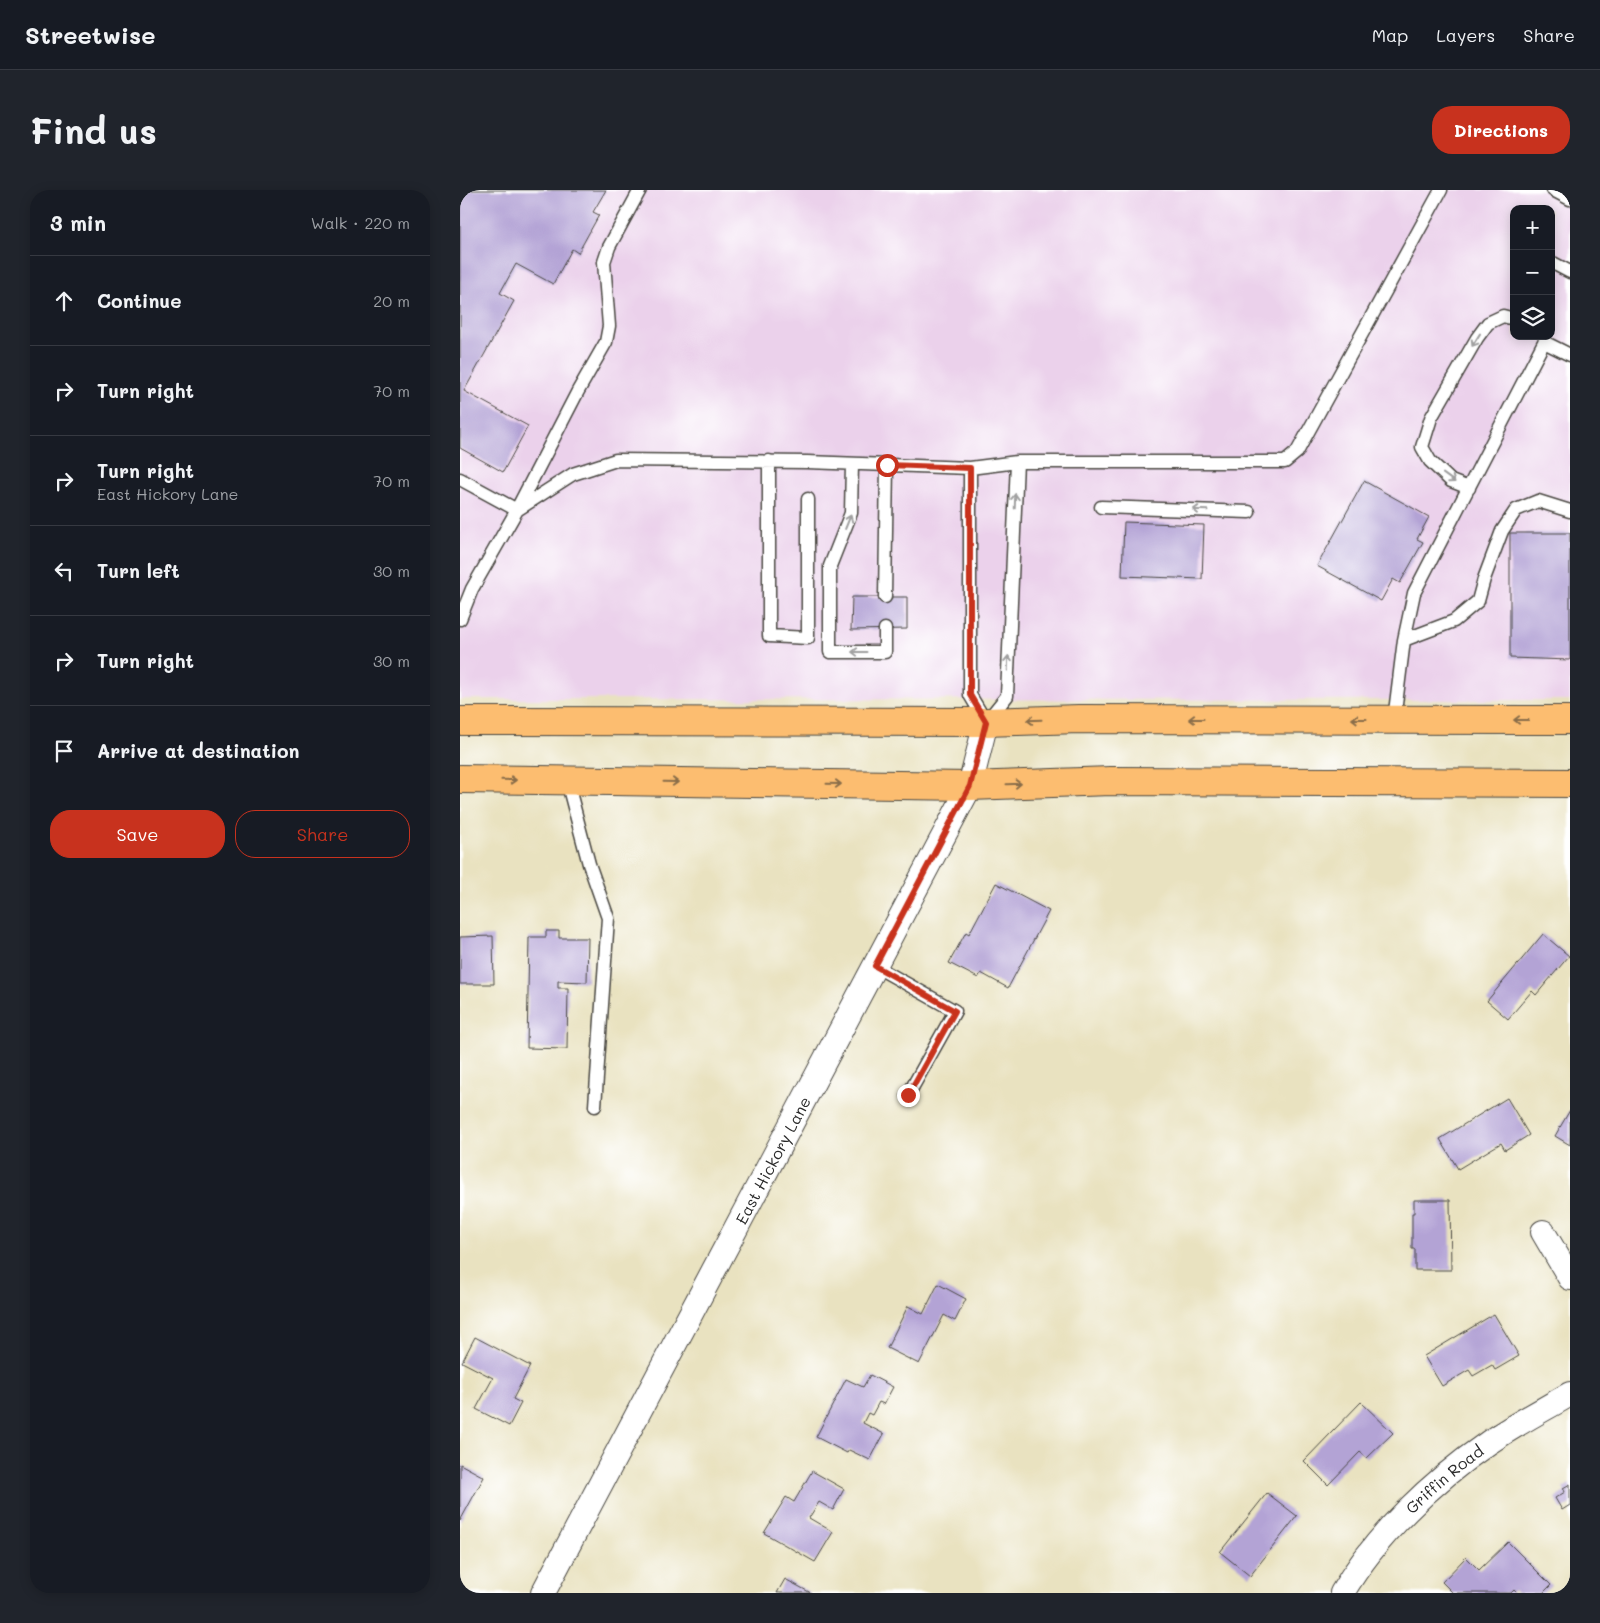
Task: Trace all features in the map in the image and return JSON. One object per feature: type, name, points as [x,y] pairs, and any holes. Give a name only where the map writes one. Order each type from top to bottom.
[{"type":"main road","points":[[460,721],[1570,720]]},
{"type":"main road","points":[[460,779],[970,786],[1111,781],[1570,784]]},
{"type":"street","name":"East Hickory Lane","points":[[543,1593],[970,786],[986,722]]},
{"type":"street","points":[[1543,1232],[1570,1278]]},
{"type":"street","name":"Griffin Road","points":[[1342,1593],[1358,1569],[1400,1517],[1441,1478],[1495,1438],[1570,1394]]},
{"type":"lane","points":[[460,619],[472,589],[517,510],[578,391],[606,342],[609,326],[604,262],[609,247],[640,190]]},
{"type":"lane","points":[[517,510],[573,474],[616,460],[769,461],[970,468],[1017,462],[1285,462],[1297,452],[1441,190]]},
{"type":"lane","points":[[1554,190],[1570,198]]},
{"type":"lane","points":[[1555,264],[1570,272]]},
{"type":"lane","points":[[1469,488],[1451,481],[1430,462],[1422,447],[1431,418],[1477,338],[1488,323],[1503,316],[1510,318]]},
{"type":"lane","points":[[1394,720],[1404,640],[1414,593],[1469,488],[1541,340]]},
{"type":"lane","points":[[1543,340],[1570,354]]},
{"type":"lane","points":[[769,461],[768,636],[808,638],[808,499]]},
{"type":"lane","points":[[970,468],[970,695],[986,722],[1007,696],[1017,462]]},
{"type":"lane","points":[[852,464],[851,513],[830,566],[830,652],[885,652],[885,629]]},
{"type":"lane","points":[[885,597],[887,465]]},
{"type":"lane","points":[[460,479],[517,510]]},
{"type":"lane","points":[[1404,640],[1454,621],[1478,601],[1494,548],[1502,531],[1516,510],[1538,501],[1570,511]]},
{"type":"lane","points":[[1100,507],[1248,512]]},
{"type":"lane","points":[[567,781],[588,864],[608,918],[595,1106]]},
{"type":"lane","points":[[875,966],[955,1011],[908,1095]]},
{"type":"shaded area","points":[[460,190],[1570,190],[1570,700],[460,699]]},
{"type":"building","points":[[460,190],[606,190],[593,212],[599,215],[578,253],[572,249],[553,284],[516,264],[500,293],[514,301],[464,391],[528,426],[503,472],[460,448]]},
{"type":"building","points":[[1364,481],[1429,517],[1417,539],[1423,542],[1400,583],[1393,579],[1381,601],[1317,566]]},
{"type":"building","points":[[1124,522],[1204,525],[1202,579],[1122,576]]},
{"type":"building","points":[[1510,533],[1570,533],[1570,660],[1510,658]]},
{"type":"building","points":[[852,597],[907,597],[907,629],[851,630]]},
{"type":"building","points":[[996,883],[1049,911],[1008,988],[981,973],[978,978],[949,963],[966,932],[969,934]]},
{"type":"building","points":[[546,931],[559,931],[559,938],[588,938],[587,982],[558,981],[558,988],[568,988],[567,1049],[527,1048],[529,937],[546,937]]},
{"type":"building","points":[[1543,934],[1569,956],[1536,995],[1532,991],[1508,1019],[1487,1001]]},
{"type":"building","points":[[493,936],[494,984],[460,984],[460,937]]},
{"type":"building","points":[[1507,1098],[1529,1135],[1505,1150],[1501,1143],[1458,1169],[1440,1139]]},
{"type":"building","points":[[1570,1110],[1570,1145],[1555,1136]]},
{"type":"building","points":[[1414,1200],[1450,1200],[1451,1270],[1415,1270],[1415,1249],[1412,1249]]},
{"type":"building","points":[[938,1284],[966,1299],[955,1321],[944,1315],[919,1364],[887,1348],[908,1306],[923,1314]]},
{"type":"building","points":[[1494,1314],[1519,1356],[1495,1370],[1492,1365],[1473,1376],[1469,1370],[1442,1386],[1424,1356]]},
{"type":"building","points":[[475,1337],[530,1366],[513,1399],[521,1403],[509,1426],[476,1409],[493,1378],[462,1362]]},
{"type":"building","points":[[870,1375],[893,1387],[884,1404],[879,1402],[872,1415],[868,1413],[863,1423],[884,1434],[870,1460],[849,1450],[847,1453],[816,1437],[846,1379],[863,1387]]},
{"type":"building","points":[[1361,1402],[1393,1433],[1367,1458],[1360,1452],[1328,1485],[1304,1461]]},
{"type":"building","points":[[460,1464],[484,1477],[460,1521]]},
{"type":"building","points":[[812,1471],[844,1489],[833,1510],[819,1502],[809,1518],[833,1532],[815,1562],[764,1533],[786,1497],[794,1502]]},
{"type":"building","points":[[1570,1484],[1570,1505],[1562,1510],[1555,1498],[1565,1492],[1563,1488]]},
{"type":"building","points":[[1267,1493],[1297,1516],[1250,1576],[1220,1552]]},
{"type":"building","points":[[1508,1542],[1551,1585],[1543,1593],[1517,1593],[1514,1590],[1511,1593],[1453,1593],[1442,1582],[1466,1557],[1479,1570]]},
{"type":"building","points":[[785,1579],[811,1593],[777,1593]]},
{"type":"route","points":[[887,465],[970,468],[970,695],[986,722],[970,786],[875,966],[955,1011],[908,1095]]}]
